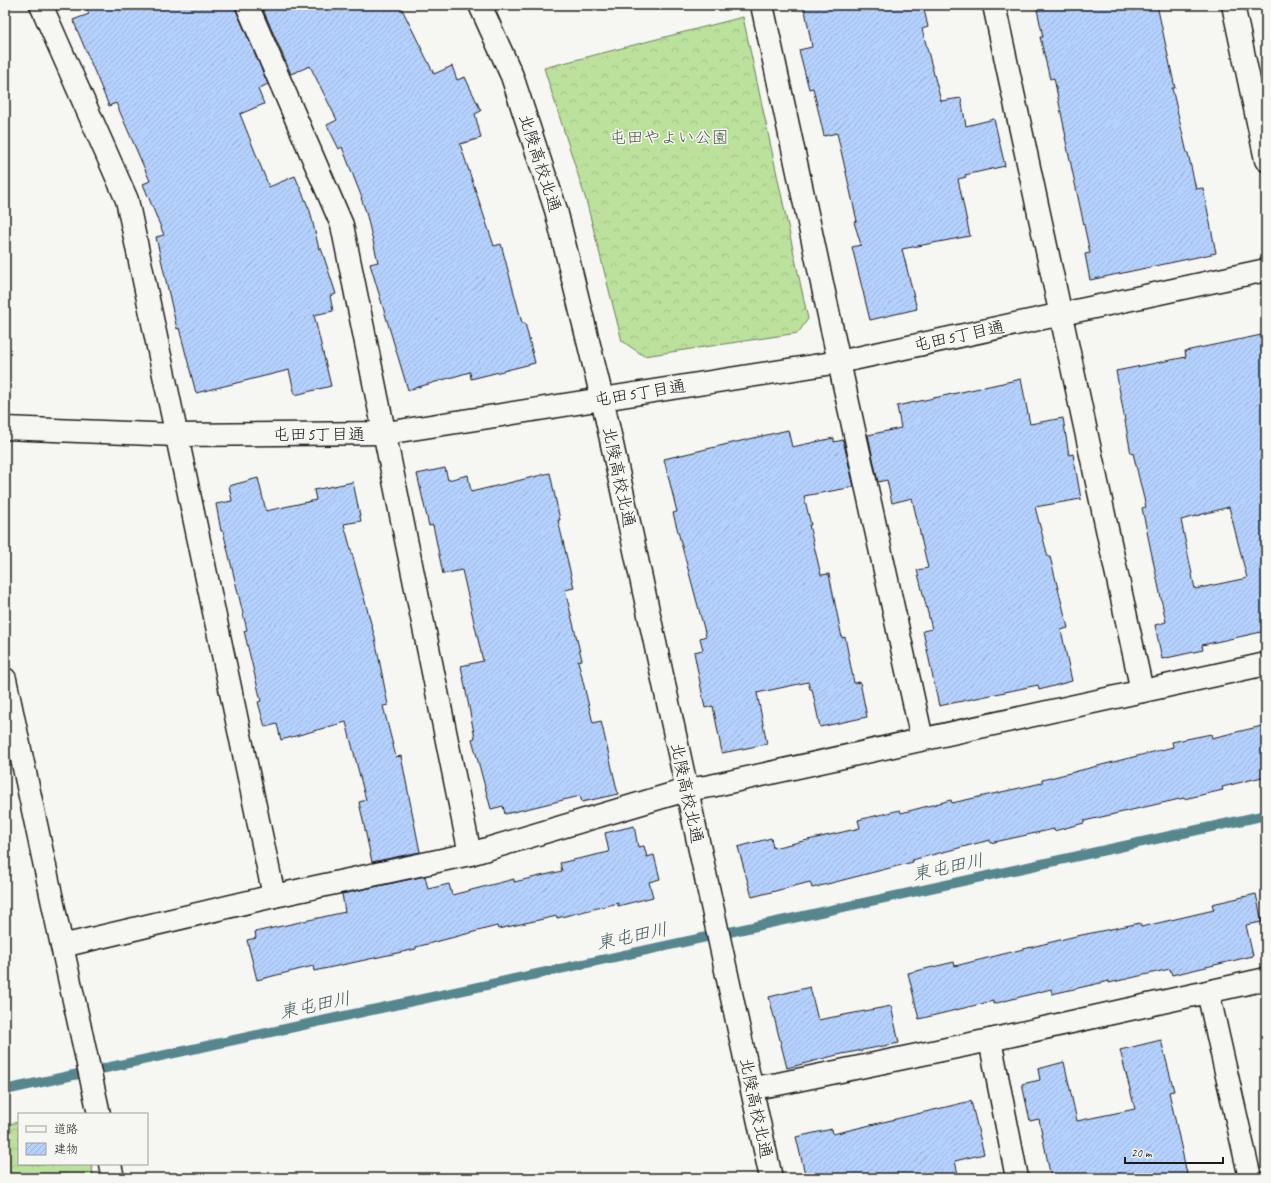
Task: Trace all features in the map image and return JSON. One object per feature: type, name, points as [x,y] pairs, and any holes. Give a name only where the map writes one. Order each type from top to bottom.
[{"type":"street","points":[[41,5],[126,200],[274,896]]},
{"type":"street","points":[[247,5],[342,225],[386,433],[470,854]]},
{"type":"street","name":"北陵高校北通","points":[[480,5],[512,76],[556,210],[602,398],[771,1178]]},
{"type":"street","points":[[762,5],[922,739]]},
{"type":"street","points":[[994,5],[1142,691]]},
{"type":"street","points":[[1233,5],[1266,160]]},
{"type":"street","name":"屯田5丁目通","points":[[5,428],[176,435],[386,433],[839,362],[1266,270]]},
{"type":"street","points":[[62,946],[274,896],[470,854],[686,790],[712,786],[1266,664]]},
{"type":"street","points":[[5,679],[98,1109]]},
{"type":"street","points":[[752,1088],[990,1040],[1266,979]]},
{"type":"street","points":[[1208,992],[1250,1178]]},
{"type":"street","points":[[990,1040],[1017,1178]]},
{"type":"street","points":[[110,1165],[113,1178]]},
{"type":"green space","name":"屯田やよい公園","points":[[743,17],[808,319],[798,333],[644,356],[622,341],[586,200],[544,68]]},
{"type":"green space","points":[[18,1122],[18,1165],[91,1165],[94,1178],[5,1178],[5,1125]]},
{"type":"building","points":[[85,5],[235,5],[268,84],[258,89],[264,104],[240,114],[269,187],[295,176],[310,211],[319,249],[321,248],[336,294],[330,296],[333,311],[314,315],[331,386],[295,395],[289,370],[196,393],[179,328],[177,329],[156,237],[164,235],[143,184],[150,181],[116,103],[109,106],[73,20],[89,14]]},
{"type":"building","points":[[261,5],[400,5],[434,74],[452,66],[457,80],[465,77],[481,111],[475,114],[481,138],[460,144],[494,246],[501,244],[522,323],[525,323],[535,363],[471,379],[470,372],[408,390],[370,264],[378,262],[362,198],[342,147],[339,149],[327,125],[337,120],[310,66],[291,74]]},
{"type":"building","points":[[804,5],[923,5],[928,27],[922,29],[941,101],[961,98],[966,126],[994,119],[1005,166],[965,175],[966,177],[958,179],[970,236],[902,249],[917,309],[870,320],[852,247],[861,245],[854,222],[857,221],[837,133],[824,136],[813,88],[809,89],[799,50],[812,47]]},
{"type":"building","points":[[1036,5],[1157,5],[1175,88],[1172,88],[1187,153],[1196,189],[1203,188],[1216,253],[1090,280],[1085,254],[1090,253],[1054,78],[1050,79],[1040,37],[1043,37]]},
{"type":"building","points":[[1266,334],[1266,631],[1202,645],[1203,650],[1162,659],[1155,625],[1166,622],[1142,508],[1146,507],[1133,453],[1131,454],[1116,371],[1186,357],[1185,351]],"holes":[[[1229,507],[1247,578],[1195,589],[1181,520]]]},
{"type":"building","points":[[1021,379],[1030,424],[1063,418],[1069,455],[1073,454],[1081,499],[1035,507],[1048,557],[1050,557],[1068,628],[1061,630],[1072,681],[1039,690],[1038,685],[939,706],[923,631],[932,629],[917,570],[928,568],[912,498],[892,503],[887,480],[878,482],[868,435],[901,428],[897,406]]},
{"type":"building","points":[[788,430],[792,447],[834,438],[834,442],[843,440],[854,487],[804,496],[811,525],[809,525],[821,575],[829,574],[842,638],[845,637],[854,683],[860,682],[867,717],[820,727],[812,689],[810,689],[808,682],[757,693],[767,744],[722,753],[713,706],[705,708],[694,652],[703,650],[700,638],[706,636],[673,513],[677,512],[664,459]]},
{"type":"building","points":[[445,468],[448,480],[468,475],[471,492],[550,473],[560,520],[558,520],[574,588],[565,590],[582,660],[578,661],[593,723],[601,721],[618,794],[582,802],[580,796],[505,814],[503,806],[491,809],[472,739],[475,738],[461,666],[483,661],[462,570],[443,574],[433,525],[429,526],[417,474]]},
{"type":"building","points":[[258,478],[266,511],[316,500],[314,490],[353,482],[361,521],[344,524],[375,638],[388,705],[383,706],[396,757],[401,756],[420,852],[372,862],[359,802],[366,800],[346,722],[281,740],[277,724],[265,727],[258,702],[261,701],[244,631],[247,630],[223,531],[221,531],[216,504],[232,501],[229,486]]},
{"type":"building","points":[[1266,725],[1266,776],[1222,787],[1223,790],[1084,821],[1084,823],[1054,831],[1054,829],[990,843],[990,840],[812,888],[810,882],[752,897],[738,847],[771,838],[773,848],[860,828],[858,820],[900,810],[901,813],[951,800],[952,803],[1042,783],[1042,780],[1173,747],[1172,742],[1211,734],[1212,738]]},
{"type":"building","points":[[634,826],[638,847],[644,846],[647,857],[654,855],[660,879],[649,882],[653,897],[618,906],[618,903],[557,918],[557,916],[498,929],[497,926],[416,947],[416,949],[314,971],[313,966],[257,980],[247,940],[256,938],[255,932],[345,912],[342,894],[425,876],[428,889],[449,884],[452,895],[514,879],[514,882],[562,871],[560,863],[609,852],[605,833]]},
{"type":"building","points":[[1256,894],[1262,922],[1246,925],[1253,956],[1172,975],[1170,969],[1052,994],[1051,989],[993,1004],[993,1001],[919,1019],[908,973],[954,962],[955,966],[1072,937],[1140,923],[1141,927],[1214,910],[1212,904]]},
{"type":"building","points":[[810,987],[818,1020],[891,1006],[899,1043],[837,1055],[787,1068],[769,997]]},
{"type":"building","points":[[1161,1040],[1174,1091],[1169,1092],[1188,1178],[1051,1178],[1039,1119],[1030,1121],[1022,1084],[1040,1080],[1038,1069],[1064,1062],[1077,1121],[1135,1109],[1120,1050]]},
{"type":"building","points":[[971,1101],[984,1154],[955,1161],[959,1178],[806,1178],[796,1137],[832,1129],[833,1134]]},
{"type":"waterway","name":"東屯田川","points":[[5,1090],[1266,815]]}]
